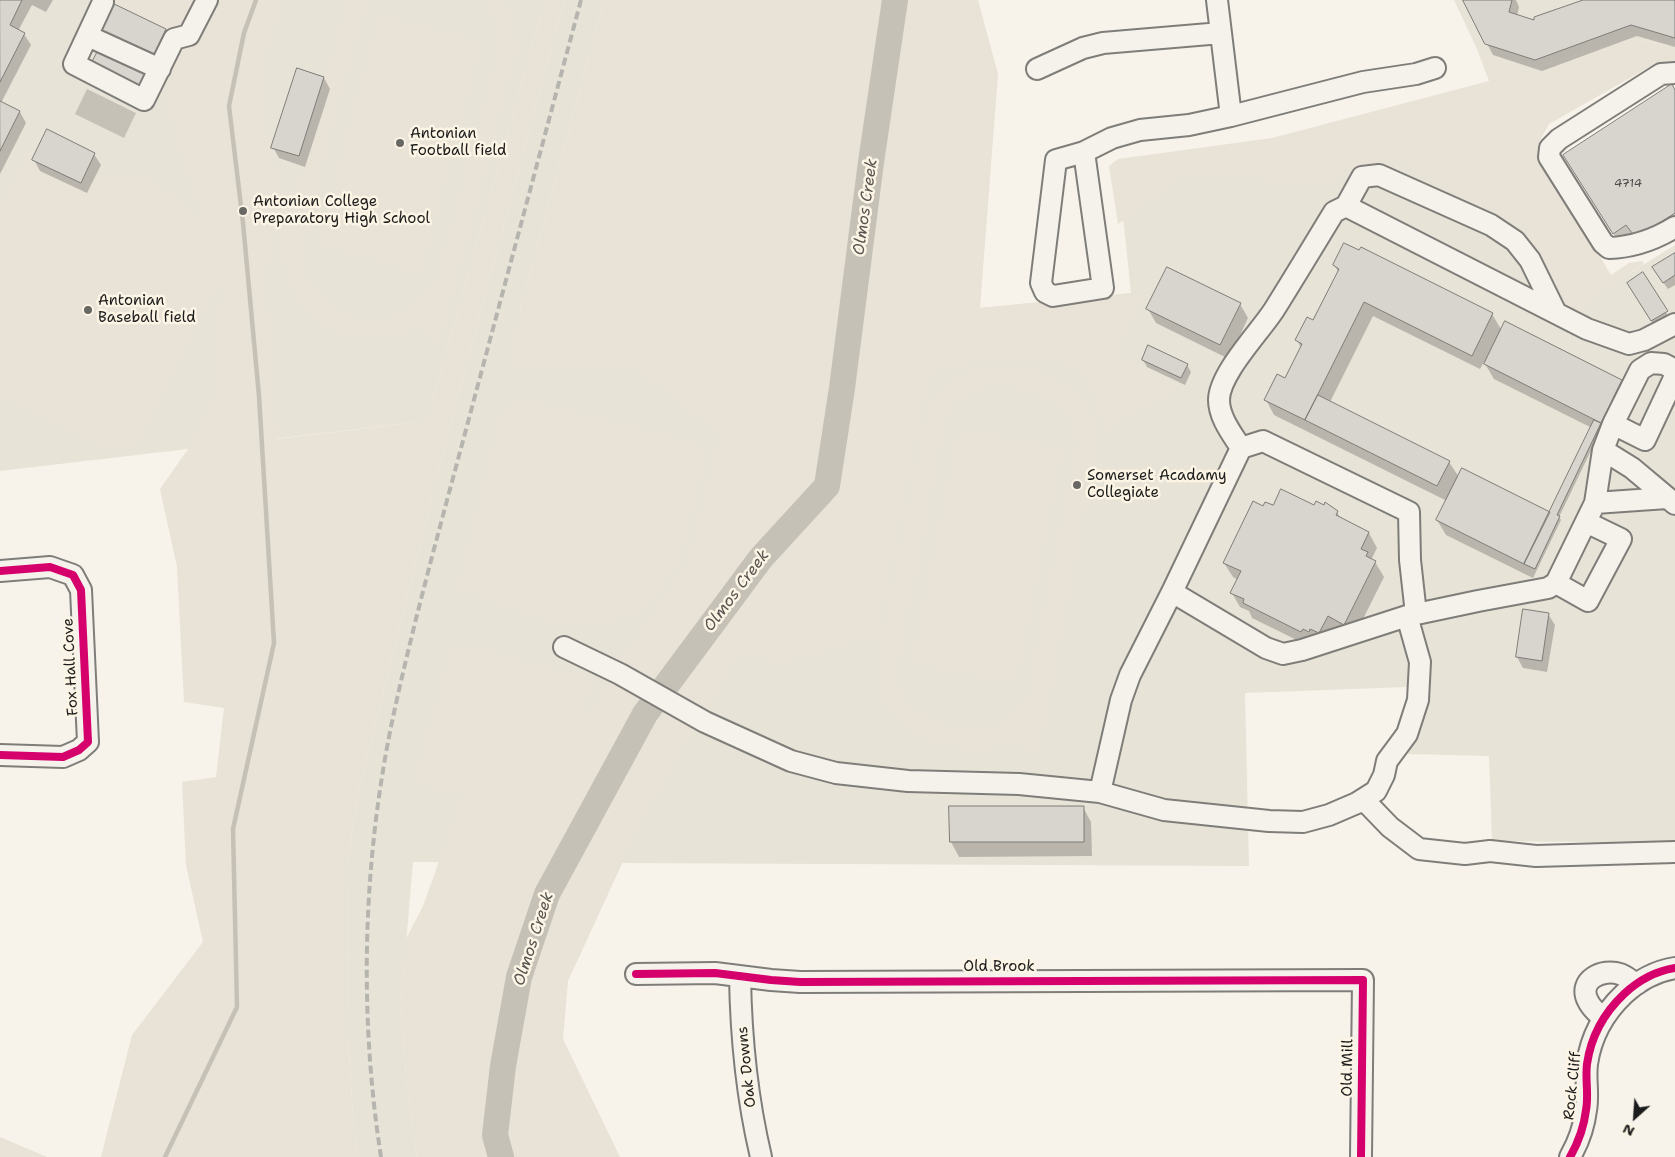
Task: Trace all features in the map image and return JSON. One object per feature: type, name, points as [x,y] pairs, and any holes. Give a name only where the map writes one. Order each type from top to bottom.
[{"type":"street","points":[[104,2],[74,64],[144,100],[174,38],[189,35],[207,0]]},
{"type":"street","points":[[1217,0],[1231,116]]},
{"type":"street","points":[[1037,70],[1083,48],[1104,43],[1221,33]]},
{"type":"street","points":[[88,36],[160,69]]},
{"type":"street","points":[[1084,152],[1102,288],[1053,296],[1045,292],[1041,283],[1056,160],[1084,152],[1112,138],[1140,130],[1189,125],[1363,82],[1416,74],[1435,68]]},
{"type":"street","points":[[1675,73],[1661,74],[1559,139],[1550,148],[1549,157],[1603,243],[1609,248],[1638,245],[1675,228]]},
{"type":"street","points":[[1242,448],[1222,415],[1219,401],[1221,386],[1230,369],[1273,312],[1334,212],[1346,206],[1362,177],[1380,175],[1491,225],[1515,241],[1530,260],[1556,313]]},
{"type":"street","points":[[1346,206],[1587,329],[1629,344],[1644,340],[1675,324]]},
{"type":"street","points":[[1172,592],[1266,648],[1283,654],[1411,615],[1548,588],[1556,583],[1595,503],[1603,450],[1613,424],[1640,370],[1650,363],[1664,364],[1675,370]]},
{"type":"street","points":[[1613,424],[1645,440],[1675,376]]},
{"type":"street","points":[[564,647],[628,678],[705,722],[791,761],[836,773],[908,781],[1019,784],[1100,792],[1164,810],[1269,821],[1302,822],[1329,815],[1376,791],[1384,775],[1387,761],[1407,734],[1418,700],[1420,662],[1411,615],[1409,512],[1263,441],[1242,448],[1127,683],[1121,700],[1100,792]]},
{"type":"street","points":[[1603,450],[1632,468],[1671,501]]},
{"type":"street","points":[[1595,503],[1671,501]]},
{"type":"street","points":[[1556,583],[1588,601],[1621,538],[1586,522]]},
{"type":"street","name":"Fox Hall Cove","points":[[0,571],[50,567],[73,575],[81,590],[88,742],[80,750],[64,757],[0,755]]},
{"type":"street","points":[[1363,799],[1390,827],[1420,849],[1465,854],[1490,851],[1536,856],[1675,852]]},
{"type":"street","name":"Rock Cliff","points":[[1570,1157],[1576,1146],[1587,1109],[1587,1065],[1591,1044],[1603,1019],[1612,1006],[1637,984],[1648,977],[1675,968]]},
{"type":"street","points":[[1603,1019],[1588,1002],[1585,993],[1586,987],[1593,977],[1610,972],[1621,974],[1637,984]]},
{"type":"street","name":"Old Brook","points":[[636,974],[715,973],[800,982],[1363,980]]},
{"type":"street","name":"Oak Downs","points":[[740,977],[746,1075],[754,1129],[761,1157]]},
{"type":"street","name":"Old Mill","points":[[1361,1157],[1363,980]]},
{"type":"shaded area","name":"Antonian College Preparatory High School","points":[[0,0],[545,0],[427,421],[0,471]]},
{"type":"shaded area","points":[[111,0],[202,0],[185,36]]},
{"type":"shaded area","points":[[212,0],[283,0],[267,52],[268,145],[284,188],[265,273],[277,439],[427,421],[545,0],[564,0],[448,434],[358,793],[347,866],[348,1041],[358,1157],[101,1157],[132,1035],[203,942],[186,865],[182,782],[216,777],[224,708],[184,702],[177,567],[160,489],[188,449],[219,383],[221,271],[219,279],[139,445],[118,452],[0,397],[0,207],[26,154],[34,157],[33,160],[81,183],[137,174],[178,197],[194,214],[213,242],[173,132],[170,70],[191,41]]},
{"type":"shaded area","points":[[347,0],[373,0],[361,18],[303,240],[302,257],[307,275],[315,289],[325,300],[338,309],[352,315],[367,318],[383,318],[399,314],[411,308],[421,299],[437,277],[497,59],[498,43],[496,28],[491,13],[482,0],[505,0],[512,17],[517,47],[440,342],[422,338],[424,324],[389,338],[372,339],[356,337],[341,332],[313,316],[301,304],[292,291],[286,276],[282,242]]},
{"type":"shaded area","name":"Somerset Acadamy Collegiate","points":[[564,0],[604,0],[520,311],[980,308],[1131,293],[1119,178],[1375,144],[1572,234],[1601,289],[1611,285],[1675,245],[1675,843],[1492,841],[1489,756],[1408,754],[1407,687],[1245,693],[1249,866],[413,862],[401,1002],[406,1077],[417,1157],[358,1157],[348,1041],[347,866],[358,793],[448,434]]},
{"type":"shaded area","points":[[604,0],[978,0],[998,74],[980,308],[1131,293],[1143,299],[1116,355],[1180,387],[1103,431],[1097,399],[1082,374],[1069,364],[1037,359],[980,361],[928,374],[877,637],[782,663],[740,653],[680,751],[643,818],[568,981],[563,1039],[620,1157],[417,1157],[406,1077],[401,1002],[406,939],[423,906],[463,795],[415,784],[449,651],[461,644],[592,678],[581,725],[642,628],[687,565],[720,434],[632,365],[507,367],[520,311]]},
{"type":"shaded area","points":[[1454,0],[1675,0],[1675,46],[1634,39],[1525,70],[1477,49]]},
{"type":"shaded area","name":"Antonian Football field","points":[[379,14],[482,42],[421,273],[318,245]]},
{"type":"shaded area","points":[[1634,39],[1675,46],[1675,65],[1651,66],[1549,124],[1539,142],[1539,155],[1611,275],[1629,263],[1642,261],[1644,264],[1611,285],[1577,311],[1556,293],[1541,260],[1530,242],[1530,228],[1391,157],[1324,183],[1190,176],[1171,183],[1135,213],[1118,224],[1109,166],[1118,159],[1272,138],[1489,81],[1477,49],[1525,70]]},
{"type":"shaded area","points":[[87,89],[136,113],[124,138],[75,114]]},
{"type":"shaded area","points":[[1002,366],[1046,375],[1066,386],[1084,401],[1097,427],[1098,439],[1039,753],[1019,749],[1021,737],[994,747],[971,749],[943,745],[916,734],[894,717],[886,706],[880,693],[876,669],[925,418],[937,393],[945,385],[964,374]],"holes":[[[1003,386],[1044,396],[1055,403],[1072,422],[1076,435],[1076,450],[1028,694],[1020,709],[1008,719],[994,726],[978,729],[945,725],[930,719],[916,710],[904,698],[897,682],[896,671],[947,413],[959,400],[971,392]]]},
{"type":"shaded area","points":[[523,399],[707,446],[680,561],[638,617],[567,628],[457,589],[502,408]]},
{"type":"shaded area","points":[[958,428],[1062,448],[1016,683],[912,663]]},
{"type":"shaded area","points":[[0,1137],[47,1157],[0,1157]]},
{"type":"building","points":[[0,0],[22,0],[10,25],[25,33],[0,82]]},
{"type":"building","points":[[1463,0],[1512,0],[1509,12],[1534,20],[1534,17],[1583,0],[1675,0],[1675,38],[1631,25],[1535,60],[1485,44]]},
{"type":"building","points":[[108,1],[166,29],[150,63],[91,34]]},
{"type":"building","points":[[99,49],[149,73],[138,95],[88,70]]},
{"type":"building","points":[[297,68],[324,77],[299,156],[271,148]]},
{"type":"building","points":[[1672,84],[1675,90],[1675,213],[1636,238],[1626,225],[1613,234],[1563,155]]},
{"type":"building","points":[[0,101],[20,111],[0,151]]},
{"type":"building","points":[[47,129],[95,153],[81,183],[32,160]]},
{"type":"building","points":[[1344,243],[1359,250],[1361,247],[1493,313],[1472,356],[1364,302],[1305,420],[1264,400],[1277,374],[1285,378],[1302,344],[1295,340],[1307,317],[1313,320],[1339,269],[1333,265]]},
{"type":"building","points":[[1675,253],[1675,275],[1663,283],[1652,267]]},
{"type":"building","points":[[1167,267],[1241,303],[1220,345],[1146,309]]},
{"type":"building","points":[[1643,272],[1668,311],[1651,321],[1627,283]]},
{"type":"building","points":[[1505,321],[1622,380],[1601,423],[1484,364]]},
{"type":"building","points":[[1148,345],[1188,364],[1181,378],[1142,360]]},
{"type":"building","points":[[1318,395],[1450,461],[1437,486],[1305,420]]},
{"type":"building","points":[[1594,420],[1601,423],[1557,515],[1560,516],[1535,569],[1524,564]]},
{"type":"building","points":[[1462,468],[1550,512],[1524,564],[1436,520]]},
{"type":"building","points":[[1281,489],[1314,505],[1316,501],[1324,505],[1325,502],[1338,511],[1336,515],[1369,532],[1361,549],[1368,552],[1366,556],[1376,561],[1344,625],[1328,616],[1319,633],[1310,629],[1309,632],[1303,629],[1301,632],[1243,603],[1244,599],[1230,593],[1241,571],[1223,563],[1253,501],[1263,506],[1265,502],[1273,505]]},
{"type":"building","points":[[1523,609],[1549,613],[1542,661],[1516,657]]},
{"type":"building","points":[[949,806],[1084,806],[1084,842],[950,842]]},
{"type":"waterway","points":[[165,1157],[237,1007],[233,829],[274,643],[259,396],[243,223],[229,106],[244,33],[256,0]]},
{"type":"waterway","name":"Olmos Creek","points":[[501,1157],[495,1135],[503,1066],[519,977],[547,894],[645,714],[761,558],[827,486],[895,0]]},
{"type":"railway","points":[[381,1157],[369,1045],[367,931],[370,875],[384,763],[395,708],[428,572],[581,0]]},
{"type":"cycle path","points":[[0,571],[50,567],[73,575],[81,590],[88,742],[79,750],[63,757],[0,755]]},
{"type":"cycle path","points":[[1570,1157],[1584,1123],[1587,1104],[1587,1064],[1595,1035],[1610,1009],[1629,989],[1654,974],[1675,968]]},
{"type":"cycle path","points":[[636,974],[715,973],[800,982],[1363,980],[1361,1157]]},
{"type":"place","name":"Antonian Football field","points":[[400,143]]},
{"type":"place","name":"Antonian College Preparatory High School","points":[[243,211]]},
{"type":"place","name":"Antonian Baseball field","points":[[88,310]]},
{"type":"place","name":"Somerset Acadamy Collegiate","points":[[1077,485]]}]
